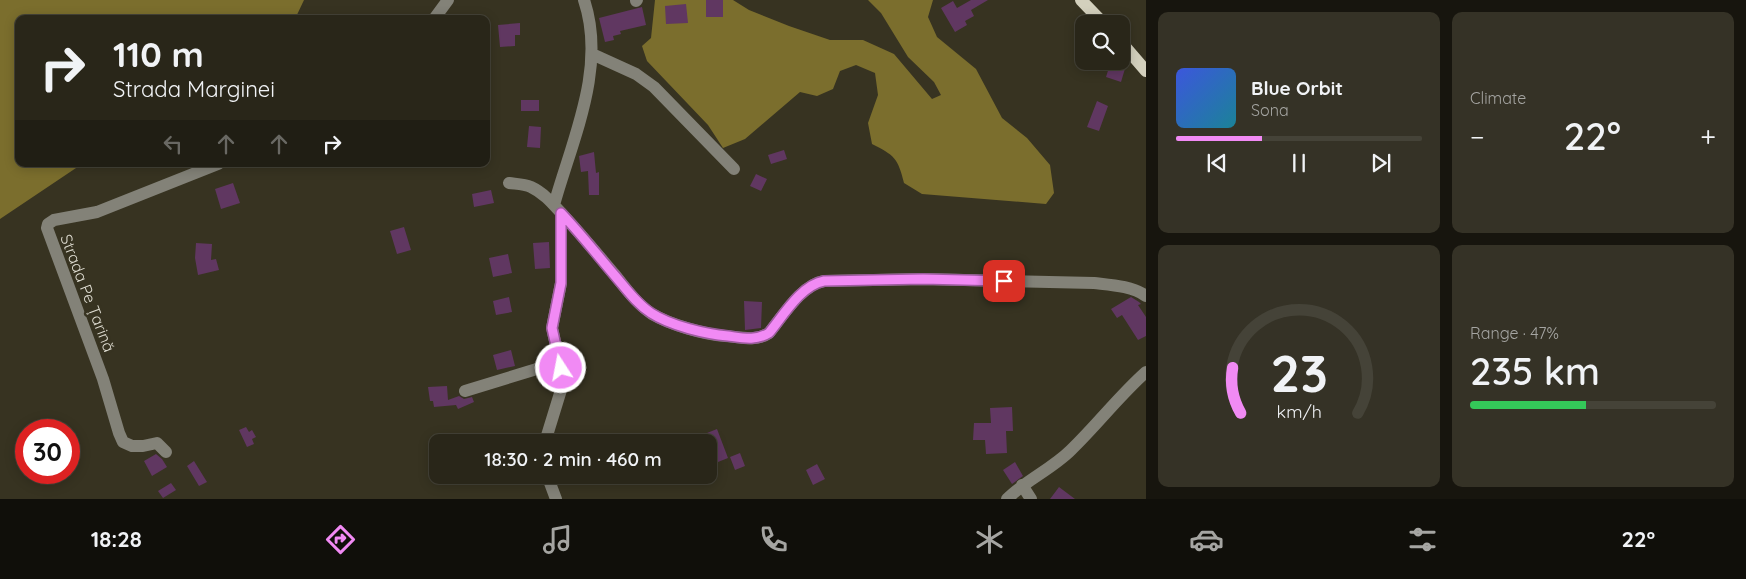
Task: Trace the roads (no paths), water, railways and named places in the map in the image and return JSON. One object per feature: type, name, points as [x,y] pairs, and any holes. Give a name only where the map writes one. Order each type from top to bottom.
[{"type":"main road","points":[[1082,0],[1096,15]]},
{"type":"main road","points":[[1130,49],[1141,57],[1146,71]]},
{"type":"street","points":[[437,15],[448,0]]},
{"type":"street","points":[[548,434],[561,390],[561,368],[552,328],[561,283],[558,209],[583,110],[592,54],[591,28],[584,0]]},
{"type":"street","points":[[592,54],[636,74],[654,87],[734,169]]},
{"type":"street","name":"Strada Pe Țarină","points":[[166,452],[158,442],[143,446],[132,446],[124,442],[119,434],[103,379],[47,228],[48,224],[54,220],[97,212],[210,167]]},
{"type":"street","points":[[509,183],[532,187],[544,195],[581,234],[636,300],[651,313],[668,321],[716,335],[745,339],[764,336],[769,333],[806,288],[815,282],[824,281],[923,279],[1094,283],[1113,285],[1140,292],[1146,296]]},
{"type":"street","points":[[465,391],[540,368],[559,357]]},
{"type":"street","points":[[1007,499],[1022,485],[1052,467],[1071,450],[1146,372]]},
{"type":"street","points":[[550,484],[556,499]]},
{"type":"street","points":[[1022,485],[1031,499]]}]
